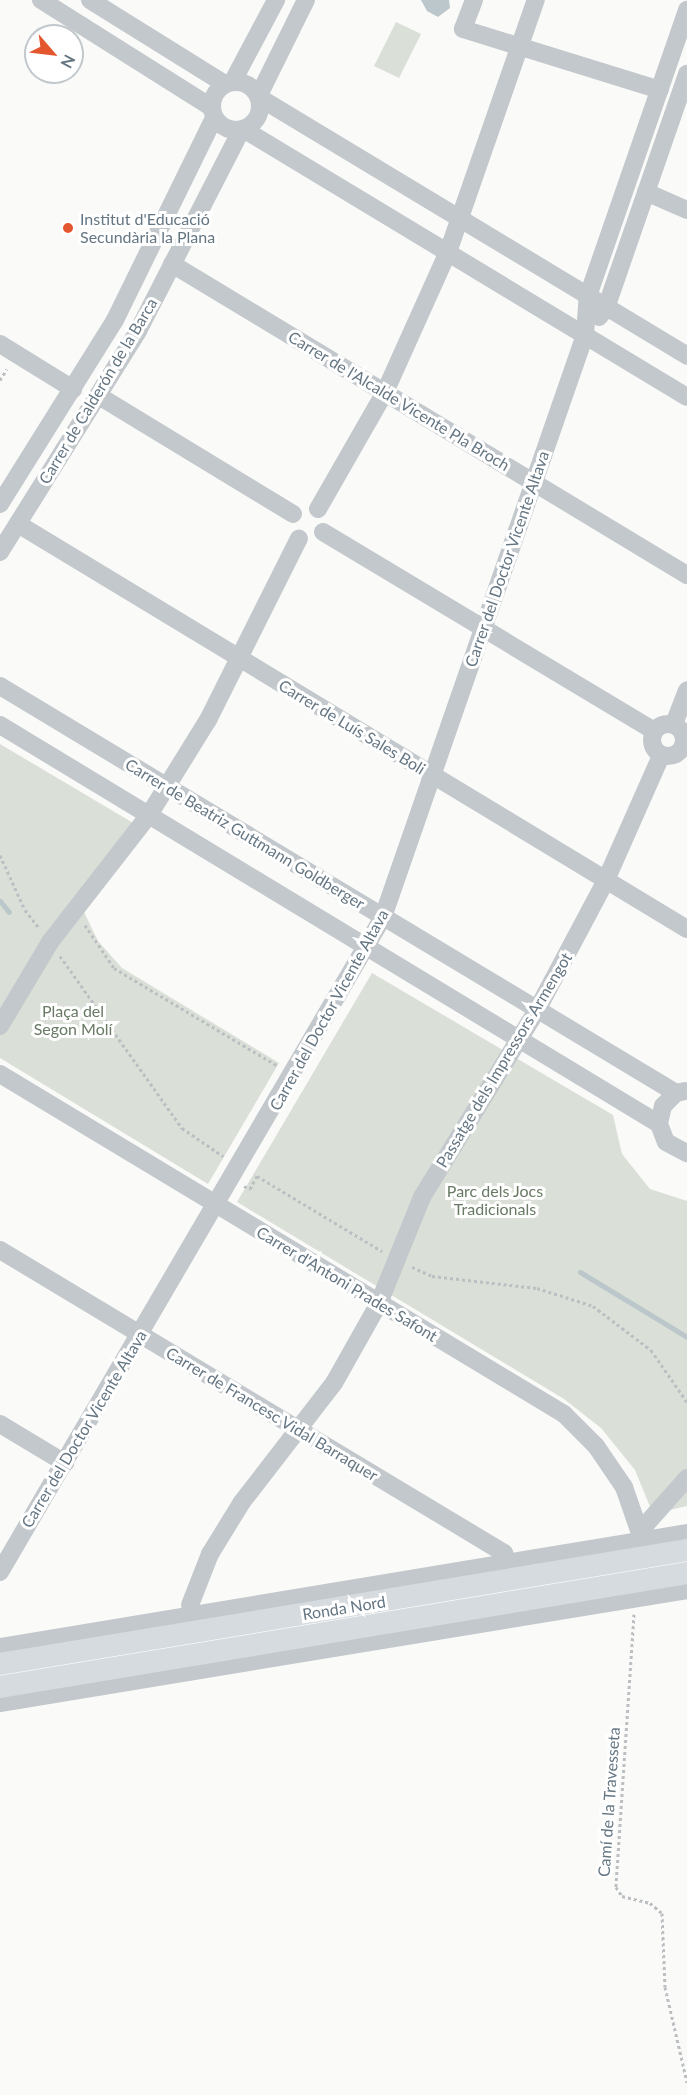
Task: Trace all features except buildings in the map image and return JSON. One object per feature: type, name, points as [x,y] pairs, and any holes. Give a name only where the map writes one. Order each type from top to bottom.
[{"type":"main road","name":"Ronda Nord","points":[[0,1664],[687,1550]]},
{"type":"main road","name":"Ronda Nord","points":[[0,1687],[687,1573]]},
{"type":"street","points":[[40,0],[213,113],[225,129],[243,131],[687,397]]},
{"type":"street","points":[[90,0],[229,83],[248,84],[259,96],[687,356]]},
{"type":"street","points":[[213,113],[215,94],[229,83],[276,0]]},
{"type":"street","points":[[243,131],[259,117],[259,96],[306,0]]},
{"type":"street","points":[[474,0],[464,29],[660,90]]},
{"type":"street","points":[[318,509],[384,392],[448,252],[536,0]]},
{"type":"street","name":"Carrer del Doctor Vicente Altava","points":[[0,1572],[232,1179],[383,917],[585,335],[588,296],[687,10]]},
{"type":"street","name":"Carrer del Doctor Vicente Altava","points":[[585,335],[606,308],[646,192],[683,97],[687,74]]},
{"type":"street","name":"Carrer de Calderón de la Barca","points":[[0,504],[115,320],[213,113]]},
{"type":"street","name":"Carrer de Calderón de la Barca","points":[[0,552],[99,396],[243,131]]},
{"type":"street","points":[[646,192],[687,210]]},
{"type":"street","name":"Carrer de l'Alcalde Vicente Pla Broch","points":[[172,264],[687,574]]},
{"type":"street","points":[[0,344],[73,389]]},
{"type":"street","points":[[99,396],[293,514]]},
{"type":"street","points":[[306,506],[318,509],[325,521],[323,532],[314,540],[299,538],[292,529],[293,514],[306,506]]},
{"type":"street","name":"Carrer de Luís Sales Boli","points":[[18,524],[687,929]]},
{"type":"street","points":[[323,532],[654,731]]},
{"type":"street","points":[[0,1026],[50,942],[148,815],[208,720],[299,538]]},
{"type":"street","name":"Carrer de Beatriz Guttmann Goldberger","points":[[0,686],[537,1010],[680,1092]]},
{"type":"street","points":[[674,724],[687,690]]},
{"type":"street","points":[[662,724],[674,724],[684,735],[684,750],[673,756],[661,756],[651,745],[654,731],[662,724]]},
{"type":"street","name":"Carrer de Beatriz Guttmann Goldberger","points":[[0,725],[659,1124]]},
{"type":"street","name":"Passatge dels Impressors Armengot","points":[[190,1605],[210,1554],[242,1502],[296,1428],[334,1383],[379,1303],[422,1197],[537,1010],[606,880],[661,756]]},
{"type":"street","name":"Carrer d'Antoni Prades Safont","points":[[0,1074],[564,1414],[596,1446],[624,1487],[641,1537]]},
{"type":"street","points":[[687,1076],[680,1092],[663,1106],[659,1124],[666,1142],[687,1153]]},
{"type":"street","name":"Carrer de Francesc Vidal Barraquer","points":[[0,1250],[504,1554],[507,1563]]},
{"type":"street","points":[[0,1424],[64,1462]]},
{"type":"street","points":[[641,1537],[687,1478]]},
{"type":"street","name":"Ronda Nord","points":[[0,1647],[507,1563],[641,1537],[687,1533]]},
{"type":"street","points":[[0,1703],[687,1590]]},
{"type":"path","points":[[0,855],[25,910],[182,1128],[225,1157],[217,1171],[250,1189],[257,1176],[397,1260],[432,1276],[537,1288],[592,1306],[651,1350],[687,1402]]},
{"type":"path","points":[[76,908],[95,944],[114,968],[280,1068],[286,1058]]},
{"type":"path","name":"Camí de la Travesseta","points":[[635,1600],[616,1887],[622,1896],[650,1903],[662,1913],[665,1987],[687,2082]]},
{"type":"green space","points":[[396,22],[421,34],[399,78],[374,66]]},
{"type":"green space","name":"Plaça del Segon Molí","points":[[0,744],[145,830],[83,910],[98,941],[122,968],[279,1063],[208,1184],[0,1058]]},
{"type":"green space","name":"Parc dels Jocs Tradicionals","points":[[372,973],[613,1115],[622,1154],[650,1189],[687,1201],[687,1506],[653,1514],[635,1470],[601,1428],[564,1399],[237,1202]]},
{"type":"shaded area","points":[[421,0],[449,0],[450,8],[438,17],[427,11]]},
{"type":"waterway","points":[[0,901],[9,912]]},
{"type":"waterway","points":[[580,1272],[687,1337]]},
{"type":"place","name":"Institut d'Educació Secundària la Plana","points":[[68,228]]}]
